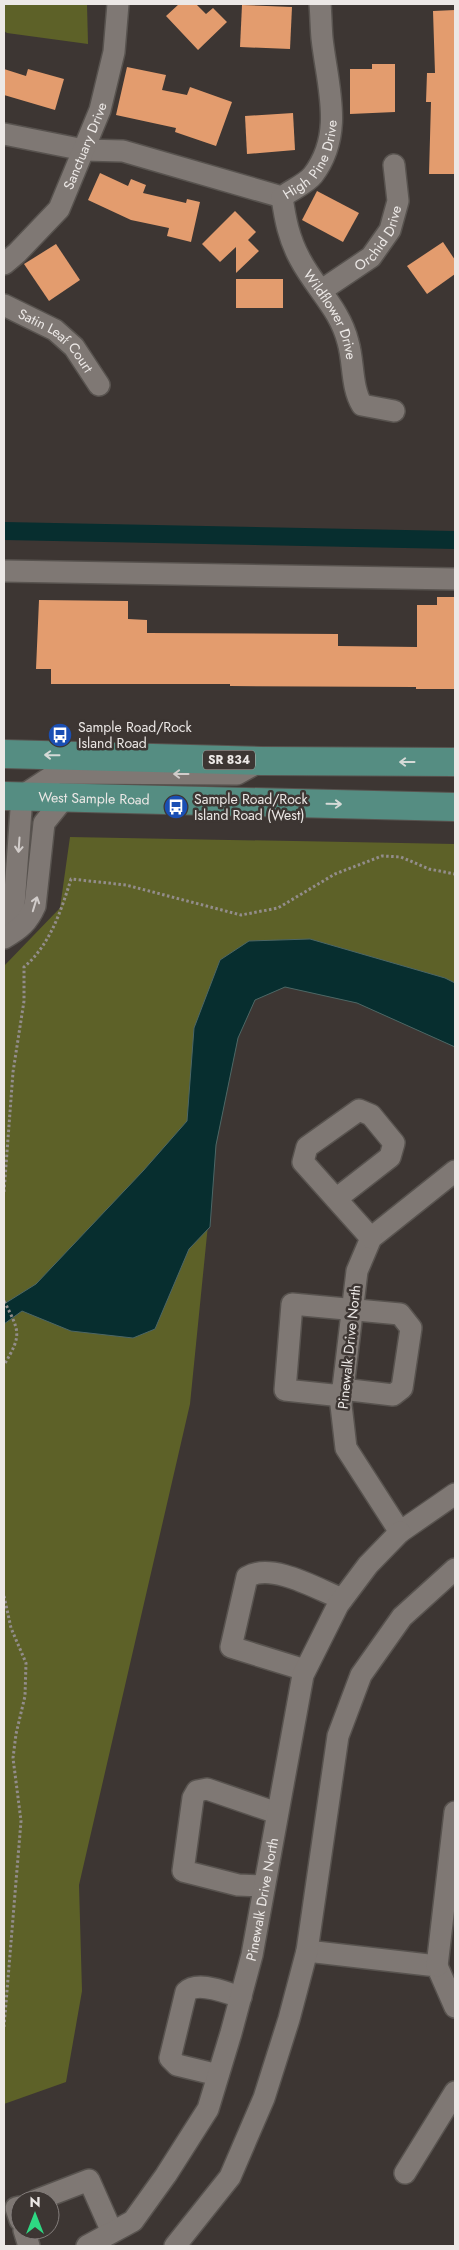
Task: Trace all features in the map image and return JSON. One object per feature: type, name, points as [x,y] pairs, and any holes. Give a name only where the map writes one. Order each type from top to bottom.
[{"type":"main road","name":"SR 834","points":[[10,759],[455,762]]},
{"type":"main road","name":"West Sample Road","points":[[13,796],[455,807]]},
{"type":"street","name":"Sanctuary Drive","points":[[4,264],[59,209],[100,110],[112,62],[118,4]]},
{"type":"street","name":"High Pine Drive","points":[[4,134],[84,150],[123,151],[282,197],[312,176],[328,148],[333,117],[330,84],[322,38],[320,4]]},
{"type":"street","name":"Orchid Drive","points":[[322,290],[371,257],[390,230],[398,201],[394,165]]},
{"type":"street","name":"Wildflower Drive","points":[[282,197],[287,231],[300,260],[322,290],[341,321],[348,341],[355,394],[362,404],[394,411]]},
{"type":"street","name":"Satin Leaf Court","points":[[4,305],[55,330],[74,347],[99,385]]},
{"type":"street","points":[[4,571],[455,579]]},
{"type":"street","points":[[4,928],[14,906],[13,796],[57,773],[236,774],[261,760]]},
{"type":"street","points":[[4,938],[21,929],[30,918],[35,906],[44,823],[65,797]]},
{"type":"street","name":"Pinewalk Drive North","points":[[400,1532],[346,1448],[341,1405],[357,1271],[371,1238],[455,1171]]},
{"type":"street","points":[[336,1199],[371,1238]]},
{"type":"street","points":[[292,1304],[352,1309],[400,1314],[411,1328],[402,1388],[393,1395],[285,1390],[292,1304]]},
{"type":"street","name":"Pinewalk Drive North","points":[[87,2246],[133,2221],[166,2175],[208,2109],[252,1955],[277,1813],[306,1670],[342,1599],[368,1565],[400,1532],[455,1494]]},
{"type":"street","points":[[180,2244],[230,2177],[264,2098],[289,2019],[307,1951],[338,1736],[361,1675],[402,1617],[455,1569]]},
{"type":"street","points":[[306,1670],[231,1647],[247,1576],[255,1572],[269,1571],[295,1579],[342,1599]]},
{"type":"street","points":[[264,1886],[238,1885],[183,1871],[193,1798],[197,1791],[207,1789],[277,1813]]},
{"type":"street","points":[[455,1812],[438,1966],[455,2007]]},
{"type":"street","points":[[307,1951],[438,1966]]},
{"type":"street","points":[[218,2075],[177,2065],[170,2058],[186,1992],[190,1988],[199,1987],[241,1997]]},
{"type":"street","points":[[405,2173],[455,2092]]},
{"type":"street","points":[[60,2191],[89,2180],[112,2232]]},
{"type":"path","points":[[4,1192],[14,1072],[24,1001],[24,967],[36,957],[59,917],[71,879],[126,885],[242,915],[278,908],[336,874],[382,856],[401,857],[429,869],[455,874]]},
{"type":"path","points":[[4,1301],[16,1325],[16,1344],[4,1365]]},
{"type":"path","points":[[4,1596],[11,1628],[26,1663],[25,1696],[16,1734],[14,1758],[21,1821],[4,2027]]},
{"type":"green space","points":[[4,4],[87,4],[88,44],[7,33],[4,31]]},
{"type":"green space","points":[[70,837],[455,844],[455,1047],[357,1003],[285,987],[255,1000],[238,1038],[216,1145],[190,1404],[79,1885],[82,1991],[66,2082],[4,2104],[4,966],[60,908]]},
{"type":"water","points":[[310,939],[445,978],[455,983],[455,1047],[357,1003],[285,987],[255,1000],[238,1038],[216,1145],[210,1227],[189,1249],[155,1329],[133,1338],[71,1331],[22,1311],[4,1324],[4,1304],[36,1284],[143,1171],[187,1121],[194,1028],[220,960],[249,941]]},
{"type":"building","points":[[179,4],[196,4],[206,14],[213,8],[227,22],[198,50],[166,16]]},
{"type":"building","points":[[242,5],[292,7],[290,49],[240,47]]},
{"type":"building","points":[[455,10],[455,174],[429,174],[431,102],[426,102],[427,73],[435,73],[433,11]]},
{"type":"building","points":[[372,64],[395,64],[395,112],[350,114],[350,69],[372,69]]},
{"type":"building","points":[[127,67],[166,75],[162,90],[187,95],[190,87],[232,102],[216,146],[175,132],[176,128],[116,115]]},
{"type":"building","points":[[4,69],[26,76],[28,69],[64,79],[55,110],[4,95]]},
{"type":"building","points":[[293,113],[295,150],[247,154],[245,116]]},
{"type":"building","points":[[100,173],[128,186],[131,179],[146,185],[143,193],[186,203],[187,199],[200,202],[191,242],[167,236],[169,228],[131,220],[88,200]]},
{"type":"building","points":[[317,191],[359,213],[343,242],[302,220]]},
{"type":"building","points":[[235,211],[256,232],[248,240],[259,251],[236,273],[236,247],[220,262],[202,244]]},
{"type":"building","points":[[443,242],[455,260],[455,274],[427,294],[407,266]]},
{"type":"building","points":[[56,244],[80,280],[49,301],[24,264]]},
{"type":"building","points":[[236,279],[283,279],[283,308],[236,308]]},
{"type":"building","points":[[437,597],[455,597],[455,689],[230,686],[230,684],[51,684],[51,669],[36,669],[39,600],[128,601],[128,619],[147,620],[147,633],[338,634],[338,646],[417,647],[417,605],[437,605]]},
{"type":"waterway","points":[[4,531],[455,540]]},
{"type":"place","name":"Sample Road/Rock Island Road","points":[[60,735]]},
{"type":"place","name":"Sample Road/Rock Island Road (West)","points":[[176,807]]}]
